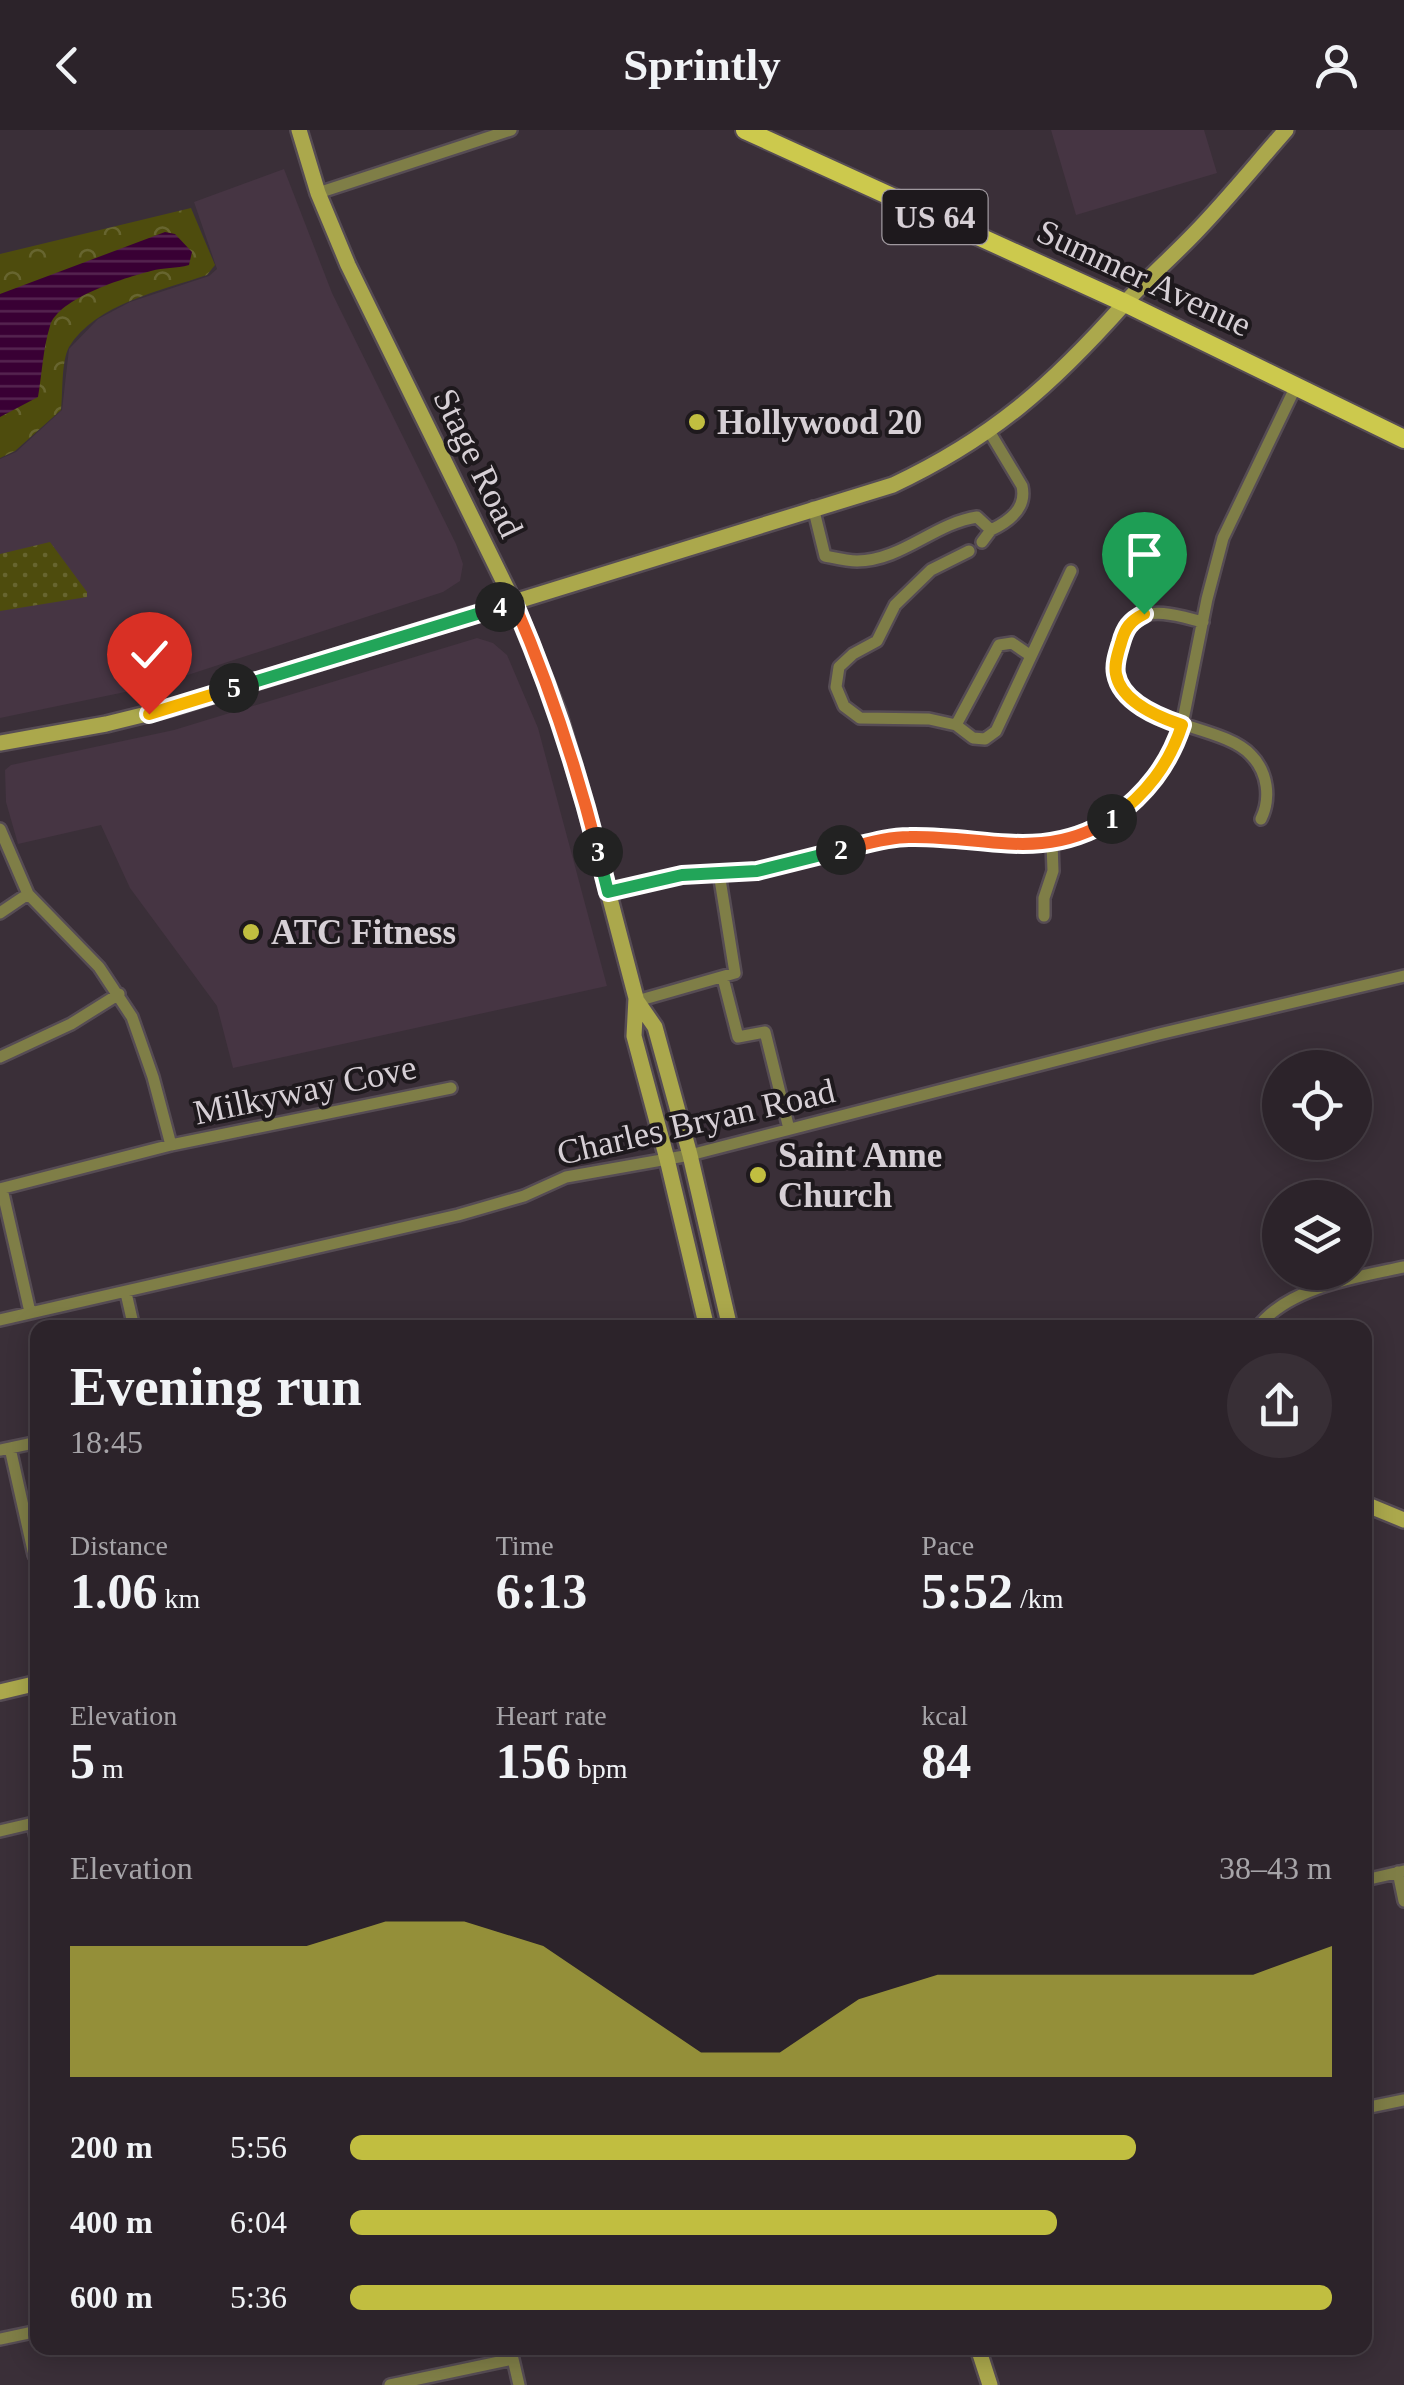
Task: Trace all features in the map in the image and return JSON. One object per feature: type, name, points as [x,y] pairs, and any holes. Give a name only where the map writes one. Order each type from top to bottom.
[{"type":"main road","name":"Stage Road","points":[[299,130],[318,193],[370,314],[514,603],[558,712],[636,1001],[634,1036],[705,1320]]},
{"type":"main road","name":"Summer Avenue","points":[[745,130],[1125,303],[1404,439]]},
{"type":"main road","points":[[0,743],[171,708],[892,485],[936,465],[1042,390],[1198,231],[1286,130]]},
{"type":"main road","name":"Stage Road","points":[[636,1001],[655,1027],[728,1320]]},
{"type":"main road","points":[[1372,1507],[1404,1520]]},
{"type":"main road","points":[[0,1692],[30,1685]]},
{"type":"main road","points":[[980,2355],[990,2385]]},
{"type":"street","points":[[318,193],[511,130]]},
{"type":"street","points":[[608,892],[672,877],[774,868],[899,838],[1020,846],[1052,843],[1103,825],[1140,796],[1161,770],[1182,725],[1224,538],[1296,386]]},
{"type":"street","points":[[982,542],[991,530],[1007,522],[1024,496],[989,430]]},
{"type":"street","points":[[813,507],[825,556],[858,561],[888,555],[962,519],[978,517],[991,530]]},
{"type":"street","points":[[969,550],[931,570],[895,604],[876,641],[840,667],[836,687],[844,706],[860,718],[929,719],[956,725],[973,738],[985,739],[996,731],[1071,571]]},
{"type":"street","points":[[1203,622],[1159,613],[1138,617],[1124,632],[1116,676],[1122,688],[1149,713],[1232,740],[1250,752],[1266,788],[1268,803],[1261,819]]},
{"type":"street","points":[[956,725],[1000,645],[1012,643],[1031,656]]},
{"type":"street","points":[[0,830],[28,894],[99,967],[132,1018],[154,1077],[171,1145]]},
{"type":"street","points":[[1044,916],[1044,898],[1054,870],[1052,843]]},
{"type":"street","points":[[636,1001],[735,973],[719,873]]},
{"type":"street","points":[[0,912],[28,894]]},
{"type":"street","name":"Charles Bryan Road","points":[[0,1320],[458,1216],[524,1196],[566,1177],[690,1155],[1174,1030],[1404,976]]},
{"type":"street","points":[[723,978],[738,1038],[765,1032],[789,1130]]},
{"type":"street","points":[[0,1057],[72,1024],[118,994]]},
{"type":"street","name":"Milkyway Cove","points":[[1,1189],[171,1145],[450,1088]]},
{"type":"street","points":[[1,1189],[30,1312]]},
{"type":"street","points":[[1262,1320],[1319,1285],[1404,1267]]},
{"type":"street","points":[[126,1292],[132,1320]]},
{"type":"street","points":[[30,1444],[5,1449],[30,1540]]},
{"type":"street","points":[[0,1831],[30,1824]]},
{"type":"street","points":[[1372,1878],[1401,1872],[1404,1901]]},
{"type":"street","points":[[1372,2107],[1404,2100]]},
{"type":"street","points":[[0,2338],[30,2332]]},
{"type":"street","points":[[390,2385],[513,2358],[519,2385]]},
{"type":"shaded area","points":[[1051,130],[1204,130],[1217,173],[1076,215]]},
{"type":"shaded area","points":[[284,169],[332,293],[456,544],[463,564],[460,581],[443,592],[154,686],[0,718],[0,459],[16,452],[62,410],[69,349],[98,319],[130,302],[209,276],[217,269],[194,202]]},
{"type":"shaded area","points":[[165,232],[175,234],[192,252],[189,265],[125,279],[65,307],[50,326],[38,397],[0,417],[0,294]]},
{"type":"shaded area","points":[[477,638],[493,643],[507,655],[538,728],[607,986],[233,1068],[217,1006],[130,888],[101,825],[18,844],[6,802],[5,770],[11,765],[174,730]]},
{"type":"green space","points":[[191,208],[215,265],[207,275],[112,309],[81,332],[66,353],[61,410],[15,451],[0,458],[0,254]]},
{"type":"green space","points":[[50,542],[87,597],[0,611],[0,554]]},
{"type":"place","name":"Hollywood 20","points":[[697,422]]},
{"type":"place","name":"ATC Fitness","points":[[251,932]]},
{"type":"place","name":"Saint Anne Church","points":[[758,1175]]},
{"type":"route","points":[[149,714],[514,603],[572,755],[608,892],[682,875],[774,868],[889,839],[920,837],[1040,845],[1063,841],[1103,825],[1152,784],[1182,725],[1149,713],[1122,688],[1116,676],[1124,632],[1144,614]]}]
